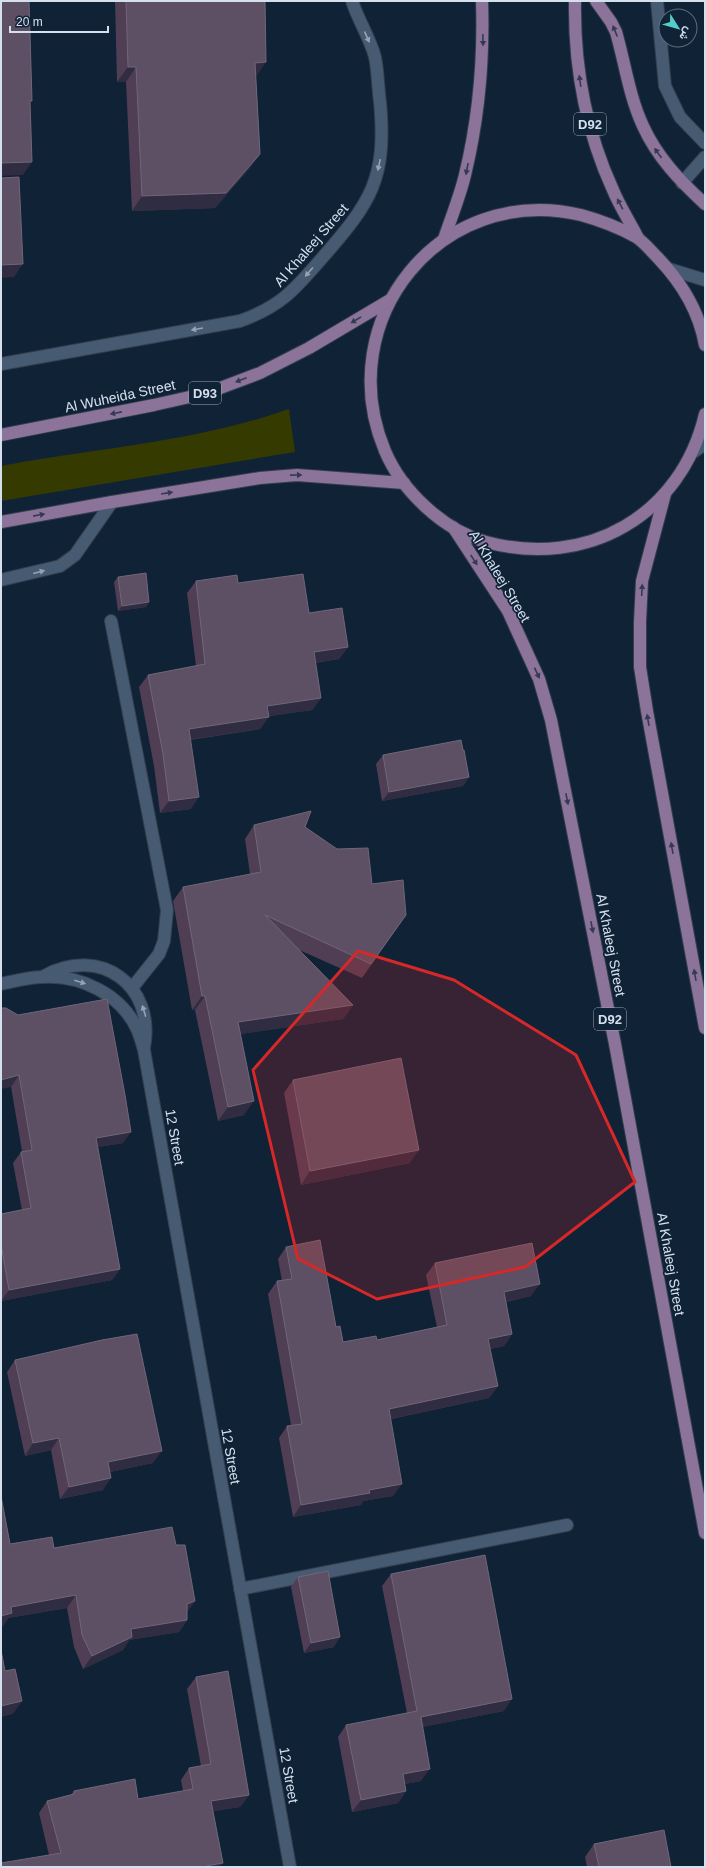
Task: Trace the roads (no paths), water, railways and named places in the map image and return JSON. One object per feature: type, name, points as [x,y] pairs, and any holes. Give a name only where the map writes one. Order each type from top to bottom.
[{"type":"main road","points":[[444,239],[465,176],[478,111],[483,46],[482,1]]},
{"type":"main road","name":"D92","points":[[575,1],[574,29],[580,84],[593,138],[612,190],[638,238]]},
{"type":"main road","points":[[596,1],[611,22],[616,32],[636,108],[654,147],[682,183],[705,204]]},
{"type":"main road","points":[[705,345],[695,310],[683,289],[669,269],[638,238],[591,218],[566,212],[541,210],[516,212],[491,217],[467,226],[444,239],[424,256],[405,276],[390,300],[379,325],[372,352],[369,380],[372,408],[378,434],[389,460],[404,483],[426,507],[453,527],[483,541],[515,549],[548,550],[581,545],[612,533],[640,516],[665,494],[680,474],[692,453],[701,430],[705,414]]},
{"type":"main road","name":"Al Wuheida Street","points":[[1,435],[154,405],[208,392],[260,373],[310,348],[390,300]]},
{"type":"main road","points":[[1,522],[260,478],[297,475],[404,483]]},
{"type":"main road","points":[[665,494],[642,581],[640,667],[646,711],[705,1028]]},
{"type":"main road","name":"Al Khaleej Street","points":[[453,527],[508,611],[539,679],[551,720],[615,1044],[705,1533]]},
{"type":"street","name":"Al Khaleej Street","points":[[1,364],[240,321],[271,308],[294,289],[351,225],[364,206],[374,185],[380,162],[382,139],[381,118],[375,58],[352,1]]},
{"type":"street","points":[[658,1],[665,86],[680,117],[705,143]]},
{"type":"street","points":[[682,183],[705,157]]},
{"type":"street","points":[[669,269],[705,280]]},
{"type":"street","points":[[692,453],[705,444]]},
{"type":"street","points":[[1,580],[60,566],[75,556],[112,502]]},
{"type":"street","points":[[111,621],[167,910],[164,941],[159,954],[132,988]]},
{"type":"street","name":"12 Street","points":[[42,976],[73,964],[90,965],[106,969],[120,977],[132,988],[141,1002],[146,1018],[147,1034],[144,1050]]},
{"type":"street","points":[[1,984],[42,976]]},
{"type":"street","name":"12 Street","points":[[42,976],[65,977],[86,983],[107,994],[123,1009],[136,1028],[144,1050],[290,1867]]},
{"type":"street","points":[[240,1589],[567,1525]]}]
